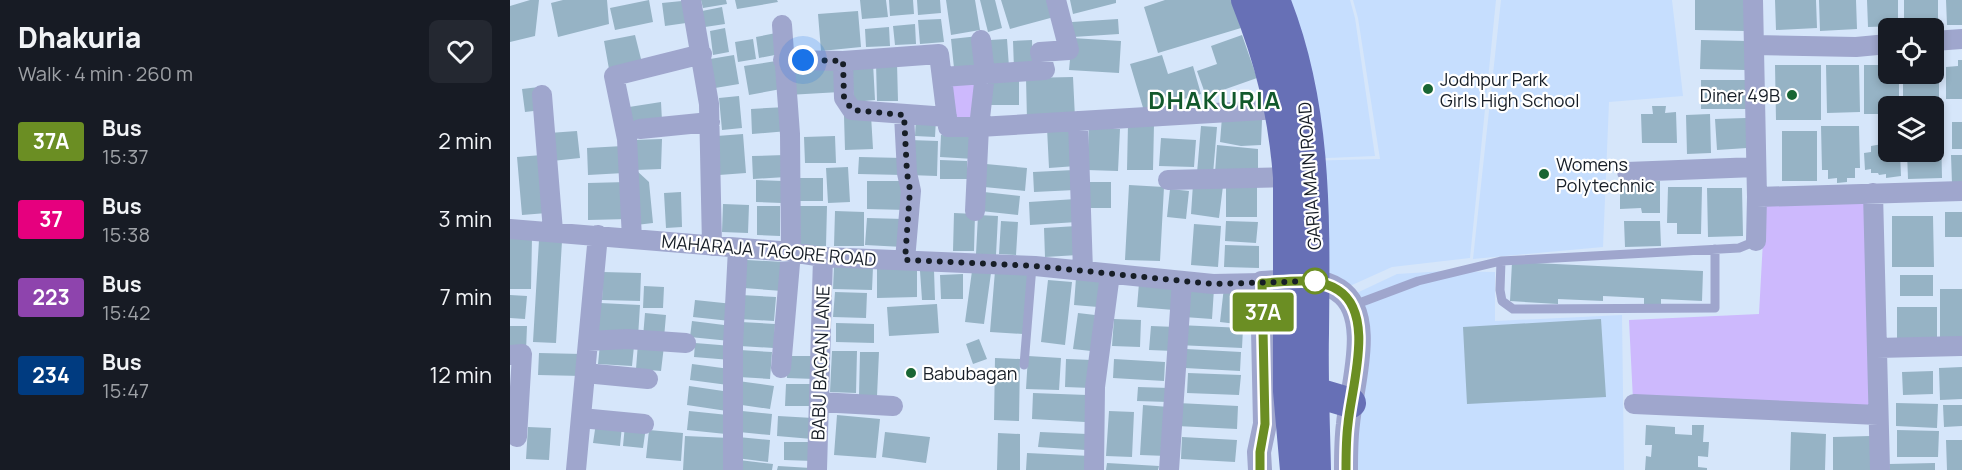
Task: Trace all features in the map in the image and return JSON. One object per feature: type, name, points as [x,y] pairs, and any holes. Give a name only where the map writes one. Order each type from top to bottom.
[{"type":"main road","points":[[1246,0],[1262,40],[1281,109],[1288,177],[1288,282]]},
{"type":"main road","name":"GARIA MAIN ROAD","points":[[1275,0],[1298,68],[1306,108],[1312,176],[1288,282],[1289,392]]},
{"type":"main road","points":[[1289,392],[1351,403]]},
{"type":"main road","points":[[1289,392],[1295,470]]},
{"type":"main road","points":[[1289,392],[1316,470]]},
{"type":"street","points":[[691,0],[709,104],[712,246]]},
{"type":"street","points":[[942,77],[1045,70],[1040,52],[1069,50],[1056,0]]},
{"type":"street","points":[[1753,0],[1756,241]]},
{"type":"street","points":[[782,25],[790,134],[791,252],[782,368]]},
{"type":"street","points":[[1944,40],[1962,39]]},
{"type":"street","points":[[975,211],[979,127],[985,74],[981,40]]},
{"type":"street","points":[[1754,45],[1878,46]]},
{"type":"street","points":[[632,239],[627,139],[614,76],[702,54]]},
{"type":"street","points":[[783,60],[843,61],[939,54],[948,126],[979,127],[1281,109]]},
{"type":"street","points":[[843,61],[844,98],[852,110],[947,117]]},
{"type":"street","points":[[542,95],[553,231]]},
{"type":"street","points":[[904,115],[910,190],[905,260]]},
{"type":"street","points":[[1078,121],[1083,271]]},
{"type":"street","points":[[640,129],[710,122]]},
{"type":"street","points":[[1627,172],[1756,167]]},
{"type":"street","points":[[1168,180],[1288,177]]},
{"type":"street","points":[[1757,197],[1962,191]]},
{"type":"street","points":[[1873,194],[1880,470]]},
{"type":"street","name":"MAHARAJA TAGORE ROAD","points":[[510,229],[823,256],[1032,266],[1213,284],[1288,282]]},
{"type":"street","points":[[576,470],[598,235]]},
{"type":"street","points":[[734,470],[734,344],[738,249]]},
{"type":"street","name":"BABU BAGAN LANE","points":[[817,470],[823,256]]},
{"type":"street","points":[[1094,470],[1095,387],[1110,274]]},
{"type":"street","points":[[1169,470],[1182,281]]},
{"type":"street","points":[[1260,470],[1260,452],[1265,424],[1289,392],[1288,282],[1338,290],[1354,304],[1359,344],[1348,424],[1346,470]]},
{"type":"street","points":[[588,341],[627,339],[686,343]]},
{"type":"street","points":[[1877,348],[1962,346]]},
{"type":"street","points":[[510,355],[522,354],[517,437]]},
{"type":"street","points":[[585,373],[648,379]]},
{"type":"street","points":[[819,402],[893,406]]},
{"type":"street","points":[[1634,404],[1878,415]]},
{"type":"street","points":[[581,418],[644,424]]},
{"type":"lane","points":[[1354,304],[1418,281],[1501,261],[1739,248],[1756,241]]},
{"type":"lane","points":[[1501,261],[1502,301],[1513,309],[1715,308],[1715,249]]},
{"type":"lane","points":[[1024,365],[1032,266]]},
{"type":"shaded area","points":[[1271,0],[1350,0],[1355,18],[1375,156],[1303,159]]},
{"type":"shaded area","name":"Jodhpur Park Girls High School","points":[[1353,0],[1496,0],[1470,258],[1392,267],[1341,290],[1297,245],[1301,161],[1380,159],[1358,18]]},
{"type":"shaded area","name":"Womens Polytechnic","points":[[1501,0],[1672,0],[1683,96],[1609,102],[1603,247],[1473,259]]},
{"type":"shaded area","points":[[977,77],[977,124],[950,125],[944,80]]},
{"type":"shaded area","points":[[1867,202],[1876,412],[1633,400],[1629,320],[1759,314],[1765,204]]},
{"type":"shaded area","points":[[1445,271],[1495,272],[1495,321],[1622,315],[1624,470],[1349,470],[1352,403],[1344,299],[1397,274]]},
{"type":"building","points":[[530,0],[539,0],[535,36],[510,42],[510,6]]},
{"type":"building","points":[[563,0],[607,0],[609,24],[558,37],[551,3]]},
{"type":"building","points":[[649,0],[653,22],[615,30],[610,8]]},
{"type":"building","points":[[701,0],[726,0],[727,4],[703,8]]},
{"type":"building","points":[[735,0],[777,0],[778,2],[737,9]]},
{"type":"building","points":[[860,0],[886,0],[888,17],[862,19]]},
{"type":"building","points":[[889,0],[913,0],[914,14],[890,16]]},
{"type":"building","points":[[917,0],[940,0],[941,13],[918,15]]},
{"type":"building","points":[[946,0],[975,0],[980,30],[951,35]]},
{"type":"building","points":[[980,0],[995,0],[1002,28],[988,32]]},
{"type":"building","points":[[1001,0],[1049,0],[1054,17],[1010,29]]},
{"type":"building","points":[[1070,0],[1116,0],[1116,3],[1073,14]]},
{"type":"building","points":[[1165,0],[1232,0],[1241,28],[1158,53],[1144,7]]},
{"type":"building","points":[[1695,0],[1746,0],[1745,31],[1695,30]]},
{"type":"building","points":[[1775,0],[1816,0],[1817,28],[1776,30]]},
{"type":"building","points":[[1819,0],[1856,0],[1857,29],[1820,31]]},
{"type":"building","points":[[1867,0],[1898,0],[1898,18],[1878,18],[1878,27],[1868,27]]},
{"type":"building","points":[[1904,0],[1938,0],[1938,18],[1904,18]]},
{"type":"building","points":[[1946,0],[1962,0],[1962,25],[1947,25]]},
{"type":"building","points":[[682,1],[686,23],[665,26],[662,3]]},
{"type":"building","points":[[722,7],[725,24],[705,27],[702,11]]},
{"type":"building","points":[[858,11],[861,47],[821,51],[818,14]]},
{"type":"building","points":[[941,19],[944,42],[920,44],[918,20]]},
{"type":"building","points":[[1118,19],[1119,34],[1073,37],[1072,22]]},
{"type":"building","points":[[915,24],[916,44],[895,45],[893,26]]},
{"type":"building","points":[[889,27],[890,46],[866,47],[865,29]]},
{"type":"building","points":[[725,28],[729,52],[713,55],[710,31]]},
{"type":"building","points":[[776,33],[780,54],[759,58],[756,37]]},
{"type":"building","points":[[635,35],[642,63],[609,69],[604,41]]},
{"type":"building","points":[[1242,35],[1257,78],[1206,96],[1197,71],[1217,64],[1211,46]]},
{"type":"building","points":[[979,36],[982,65],[954,68],[951,39]]},
{"type":"building","points":[[1072,38],[1121,41],[1119,73],[1069,70]]},
{"type":"building","points":[[753,39],[756,59],[738,62],[735,42]]},
{"type":"building","points":[[1007,39],[1009,67],[991,68],[990,40]]},
{"type":"building","points":[[1032,40],[1033,68],[1014,69],[1013,41]]},
{"type":"building","points":[[1701,40],[1747,41],[1746,70],[1700,69]]},
{"type":"building","points":[[734,55],[739,84],[715,88],[710,59]]},
{"type":"building","points":[[1162,55],[1168,74],[1193,66],[1201,94],[1144,111],[1130,64]]},
{"type":"building","points":[[1958,60],[1962,60],[1962,99],[1946,99],[1946,67],[1958,66]]},
{"type":"building","points":[[776,61],[781,89],[749,95],[744,66]]},
{"type":"building","points":[[838,62],[840,92],[788,95],[787,64]]},
{"type":"building","points":[[873,63],[875,100],[854,102],[851,64]]},
{"type":"building","points":[[876,63],[897,63],[898,101],[877,101]]},
{"type":"building","points":[[1775,65],[1821,65],[1821,120],[1776,120]]},
{"type":"building","points":[[1826,65],[1859,65],[1860,112],[1827,113]]},
{"type":"building","points":[[1864,65],[1878,65],[1878,84],[1899,84],[1899,96],[1878,96],[1878,114],[1864,114]]},
{"type":"building","points":[[988,76],[1019,76],[1019,105],[988,105]]},
{"type":"building","points":[[1073,77],[1075,118],[1027,120],[1026,78]]},
{"type":"building","points":[[1701,80],[1745,80],[1746,109],[1701,109]]},
{"type":"building","points":[[1903,84],[1939,84],[1939,96],[1903,96]]},
{"type":"building","points":[[539,87],[542,110],[525,112],[522,89]]},
{"type":"building","points":[[739,96],[742,128],[722,130],[719,98]]},
{"type":"building","points":[[661,102],[662,121],[631,125],[629,107]]},
{"type":"building","points":[[1652,106],[1666,106],[1665,113],[1676,112],[1677,143],[1642,143],[1641,114],[1653,114]]},
{"type":"building","points":[[786,107],[788,131],[752,134],[751,109]]},
{"type":"building","points":[[1710,114],[1711,153],[1687,154],[1686,115]]},
{"type":"building","points":[[871,115],[873,149],[845,150],[844,116]]},
{"type":"building","points":[[1222,117],[1262,120],[1261,145],[1241,146],[1220,142]]},
{"type":"building","points":[[916,118],[936,119],[935,137],[915,136]]},
{"type":"building","points":[[1746,118],[1747,148],[1717,150],[1715,119]]},
{"type":"building","points":[[1952,122],[1962,122],[1962,149],[1952,149]]},
{"type":"building","points":[[1128,124],[1154,124],[1153,170],[1127,170]]},
{"type":"building","points":[[1201,126],[1217,127],[1213,174],[1197,173]]},
{"type":"building","points":[[1821,126],[1859,126],[1860,168],[1855,168],[1855,178],[1847,178],[1847,182],[1837,183],[1837,178],[1828,179],[1828,170],[1822,170]]},
{"type":"building","points":[[1075,127],[1076,166],[1049,168],[1047,128]]},
{"type":"building","points":[[1089,128],[1120,129],[1118,171],[1087,170]]},
{"type":"building","points":[[577,131],[580,158],[552,161],[549,133]]},
{"type":"building","points":[[1782,131],[1817,131],[1817,181],[1782,181]]},
{"type":"building","points":[[743,134],[746,173],[719,175],[717,136]]},
{"type":"building","points":[[941,135],[975,137],[974,159],[940,157]]},
{"type":"building","points":[[835,136],[836,163],[805,163],[804,137]]},
{"type":"building","points":[[1161,138],[1196,140],[1194,167],[1159,166]]},
{"type":"building","points":[[662,139],[661,169],[636,170],[649,182],[653,223],[636,225],[633,140]]},
{"type":"building","points":[[910,140],[938,141],[937,176],[909,175]]},
{"type":"building","points":[[1217,145],[1258,149],[1258,172],[1215,173]]},
{"type":"building","points":[[1878,145],[1878,162],[1900,162],[1901,176],[1886,178],[1886,174],[1879,175],[1871,173],[1871,169],[1865,170],[1864,153],[1871,152],[1871,146]]},
{"type":"building","points":[[623,146],[624,173],[588,175],[587,148]]},
{"type":"building","points":[[542,155],[547,213],[522,215],[517,157]]},
{"type":"building","points":[[785,155],[786,177],[753,179],[752,156]]},
{"type":"building","points":[[1951,155],[1962,155],[1962,184],[1952,184]]},
{"type":"building","points":[[859,157],[903,158],[903,175],[858,174]]},
{"type":"building","points":[[940,160],[967,161],[967,179],[940,179]]},
{"type":"building","points":[[1907,162],[1942,162],[1942,178],[1908,179]]},
{"type":"building","points":[[986,164],[1027,168],[1025,191],[984,187]]},
{"type":"building","points":[[848,167],[850,202],[828,203],[826,168]]},
{"type":"building","points":[[1074,170],[1075,190],[1034,192],[1033,172]]},
{"type":"building","points":[[799,178],[823,178],[823,201],[800,201]]},
{"type":"building","points":[[756,180],[783,181],[782,203],[756,202]]},
{"type":"building","points":[[867,181],[908,181],[907,210],[867,209]]},
{"type":"building","points":[[1660,181],[1660,213],[1642,213],[1641,208],[1620,209],[1620,182]]},
{"type":"building","points":[[627,182],[628,219],[588,220],[588,183]]},
{"type":"building","points":[[1089,182],[1111,182],[1111,208],[1089,208]]},
{"type":"building","points":[[1193,184],[1223,186],[1219,218],[1191,214]]},
{"type":"building","points":[[1129,185],[1164,187],[1160,261],[1125,260]]},
{"type":"building","points":[[1226,186],[1257,186],[1257,217],[1226,217]]},
{"type":"building","points":[[1668,187],[1702,187],[1701,234],[1677,234],[1677,223],[1667,223]]},
{"type":"building","points":[[1707,188],[1742,188],[1743,236],[1708,237]]},
{"type":"building","points":[[1170,189],[1189,191],[1186,219],[1167,217]]},
{"type":"building","points":[[681,192],[682,227],[666,228],[664,193]]},
{"type":"building","points":[[984,192],[1020,196],[1018,215],[981,211]]},
{"type":"building","points":[[1076,199],[1077,222],[1030,225],[1029,202]]},
{"type":"building","points":[[723,204],[749,205],[748,233],[722,232]]},
{"type":"building","points":[[757,206],[780,206],[780,236],[757,235]]},
{"type":"building","points":[[798,206],[827,206],[826,246],[797,246]]},
{"type":"building","points":[[835,211],[864,212],[864,246],[834,246]]},
{"type":"building","points":[[1945,212],[1962,212],[1962,237],[1945,237]]},
{"type":"building","points":[[954,213],[975,214],[974,251],[953,251]]},
{"type":"building","points":[[978,215],[998,216],[996,255],[976,254]]},
{"type":"building","points":[[1892,216],[1933,216],[1934,267],[1892,267]]},
{"type":"building","points":[[867,218],[904,219],[903,247],[865,245]]},
{"type":"building","points":[[1001,221],[1018,222],[1016,255],[999,254]]},
{"type":"building","points":[[1226,221],[1258,222],[1256,243],[1225,241]]},
{"type":"building","points":[[1624,221],[1660,221],[1661,246],[1625,247]]},
{"type":"building","points":[[1194,224],[1221,226],[1218,267],[1191,265]]},
{"type":"building","points":[[1077,226],[1078,255],[1045,257],[1044,228]]},
{"type":"building","points":[[510,237],[532,237],[531,289],[510,289]]},
{"type":"building","points":[[539,240],[562,241],[556,343],[533,342]]},
{"type":"building","points":[[1225,245],[1259,246],[1259,268],[1224,267]]},
{"type":"building","points":[[747,260],[784,262],[782,291],[744,288]]},
{"type":"building","points":[[1512,262],[1703,271],[1702,301],[1661,299],[1661,304],[1644,304],[1644,298],[1603,296],[1603,301],[1558,299],[1558,304],[1510,301]]},
{"type":"building","points":[[834,266],[873,267],[872,290],[833,289]]},
{"type":"building","points":[[917,268],[917,297],[877,298],[877,269]]},
{"type":"building","points":[[934,270],[935,300],[922,300],[920,271]]},
{"type":"building","points":[[972,271],[991,273],[984,324],[965,322]]},
{"type":"building","points":[[995,271],[1028,273],[1023,334],[990,332]]},
{"type":"building","points":[[603,272],[641,273],[640,301],[602,300]]},
{"type":"building","points":[[963,274],[963,299],[941,299],[940,275]]},
{"type":"building","points":[[1900,275],[1933,275],[1933,296],[1900,296]]},
{"type":"building","points":[[1076,278],[1100,281],[1098,307],[1074,305]]},
{"type":"building","points":[[1048,280],[1072,282],[1065,345],[1041,342]]},
{"type":"building","points":[[1139,283],[1176,285],[1174,310],[1137,307]]},
{"type":"building","points":[[644,286],[664,287],[663,308],[643,308]]},
{"type":"building","points":[[1186,287],[1214,289],[1212,319],[1184,317]]},
{"type":"building","points":[[1224,287],[1248,289],[1245,325],[1220,322]]},
{"type":"building","points":[[1940,289],[1962,289],[1962,338],[1940,338]]},
{"type":"building","points":[[835,292],[867,293],[866,318],[833,317]]},
{"type":"building","points":[[510,295],[527,296],[525,319],[510,318]]},
{"type":"building","points":[[741,295],[776,297],[774,321],[739,319]]},
{"type":"building","points":[[695,300],[733,304],[730,321],[693,317]]},
{"type":"building","points":[[600,303],[640,305],[638,337],[598,335]]},
{"type":"building","points":[[937,304],[939,333],[889,336],[887,307]]},
{"type":"building","points":[[1897,307],[1937,307],[1937,338],[1897,338]]},
{"type":"building","points":[[645,313],[666,315],[664,338],[643,337]]},
{"type":"building","points":[[1078,313],[1095,315],[1091,351],[1073,349]]},
{"type":"building","points":[[1114,319],[1141,320],[1140,347],[1112,346]]},
{"type":"building","points":[[1601,319],[1606,397],[1467,404],[1463,327]]},
{"type":"building","points":[[692,321],[732,326],[730,341],[690,337]]},
{"type":"building","points":[[741,322],[775,324],[774,348],[740,346]]},
{"type":"building","points":[[836,323],[874,324],[874,343],[836,342]]},
{"type":"building","points":[[1179,325],[1243,328],[1242,348],[1178,345]]},
{"type":"building","points":[[510,326],[527,326],[526,351],[510,351]]},
{"type":"building","points":[[1151,326],[1176,327],[1174,351],[1149,350]]},
{"type":"building","points":[[979,339],[987,359],[973,364],[966,344]]},
{"type":"building","points":[[638,343],[664,346],[661,371],[636,369]]},
{"type":"building","points":[[695,343],[732,346],[731,360],[694,357]]},
{"type":"building","points":[[600,344],[634,346],[632,366],[598,364]]},
{"type":"building","points":[[1186,349],[1241,352],[1240,371],[1185,368]]},
{"type":"building","points":[[740,350],[772,352],[770,379],[739,377]]},
{"type":"building","points":[[832,351],[857,351],[856,393],[830,392]]},
{"type":"building","points":[[860,352],[879,352],[877,396],[859,396]]},
{"type":"building","points":[[539,353],[582,354],[582,376],[538,375]]},
{"type":"building","points":[[787,356],[815,356],[815,379],[787,378]]},
{"type":"building","points":[[1028,356],[1061,358],[1059,390],[1026,389]]},
{"type":"building","points":[[995,358],[1020,359],[1019,421],[994,420]]},
{"type":"building","points":[[1066,359],[1092,360],[1091,388],[1065,387]]},
{"type":"building","points":[[1114,359],[1165,362],[1164,381],[1113,378]]},
{"type":"building","points":[[692,364],[730,369],[728,385],[690,380]]},
{"type":"building","points":[[1962,367],[1962,399],[1940,400],[1939,368]]},
{"type":"building","points":[[1933,371],[1933,394],[1903,395],[1902,372]]},
{"type":"building","points":[[1188,373],[1241,375],[1239,395],[1187,393]]},
{"type":"building","points":[[738,381],[774,386],[770,409],[735,404]]},
{"type":"building","points":[[786,384],[814,384],[814,406],[785,406]]},
{"type":"building","points":[[689,386],[730,392],[727,411],[687,405]]},
{"type":"building","points":[[1138,387],[1169,388],[1168,402],[1137,401]]},
{"type":"building","points":[[1033,393],[1087,395],[1085,422],[1032,419]]},
{"type":"building","points":[[1178,403],[1238,406],[1237,429],[1177,426]]},
{"type":"building","points":[[1896,403],[1938,404],[1937,428],[1896,426]]},
{"type":"building","points":[[1143,405],[1169,407],[1167,456],[1140,455]]},
{"type":"building","points":[[1943,405],[1962,405],[1962,426],[1944,427]]},
{"type":"building","points":[[689,411],[728,415],[726,434],[687,430]]},
{"type":"building","points":[[742,411],[772,414],[770,435],[739,432]]},
{"type":"building","points":[[1109,411],[1134,412],[1132,457],[1106,456]]},
{"type":"building","points":[[837,415],[880,419],[876,458],[834,455]]},
{"type":"building","points":[[778,416],[813,418],[812,439],[777,436]]},
{"type":"building","points":[[596,423],[622,426],[620,446],[593,443]]},
{"type":"building","points":[[625,425],[646,427],[643,448],[623,446]]},
{"type":"building","points":[[1646,425],[1675,427],[1675,434],[1692,435],[1692,425],[1704,425],[1703,442],[1709,442],[1708,457],[1698,456],[1698,467],[1707,468],[1707,470],[1645,470],[1646,456],[1651,457],[1652,445],[1645,445]]},
{"type":"building","points":[[528,427],[551,428],[549,460],[526,459]]},
{"type":"building","points":[[649,430],[683,433],[681,461],[646,458]]},
{"type":"building","points":[[1897,430],[1939,431],[1938,457],[1897,457]]},
{"type":"building","points":[[885,432],[930,437],[926,463],[882,457]]},
{"type":"building","points":[[1040,432],[1087,434],[1086,450],[1038,447]]},
{"type":"building","points":[[1791,432],[1826,434],[1825,470],[1790,470]]},
{"type":"building","points":[[998,433],[1020,434],[1020,470],[997,470]]},
{"type":"building","points":[[685,436],[730,438],[728,470],[683,470]]},
{"type":"building","points":[[1870,436],[1871,470],[1833,470],[1833,437]]},
{"type":"building","points":[[738,437],[770,440],[768,462],[736,458]]},
{"type":"building","points":[[1182,437],[1237,440],[1235,462],[1181,459]]},
{"type":"building","points":[[1946,440],[1962,440],[1962,470],[1947,470]]},
{"type":"building","points":[[784,442],[814,442],[813,461],[784,460]]},
{"type":"building","points":[[1027,453],[1090,456],[1089,470],[1026,470]]},
{"type":"building","points":[[739,460],[773,464],[772,470],[738,470]]},
{"type":"building","points":[[1107,463],[1159,466],[1158,470],[1106,470]]},
{"type":"building","points":[[1935,463],[1935,470],[1890,470],[1889,464]]},
{"type":"building","points":[[778,466],[811,468],[811,470],[777,470]]},
{"type":"bus line","name":"37A","points":[[1260,470],[1260,452],[1265,424],[1262,283],[1315,281],[1338,290],[1354,304],[1359,344],[1348,424],[1346,470]]},
{"type":"place","name":"Jodhpur Park Girls High School","points":[[1428,89]]},
{"type":"place","name":"Diner 49B","points":[[1792,95]]},
{"type":"place","name":"Womens Polytechnic","points":[[1544,174]]},
{"type":"place","name":"Babubagan","points":[[911,373]]},
{"type":"district","name":"DHAKURIA","points":[[1215,99]]},
{"type":"route","points":[[803,60],[843,61],[844,98],[852,110],[904,115],[910,190],[905,260],[1035,266],[1213,284],[1315,281]]}]
